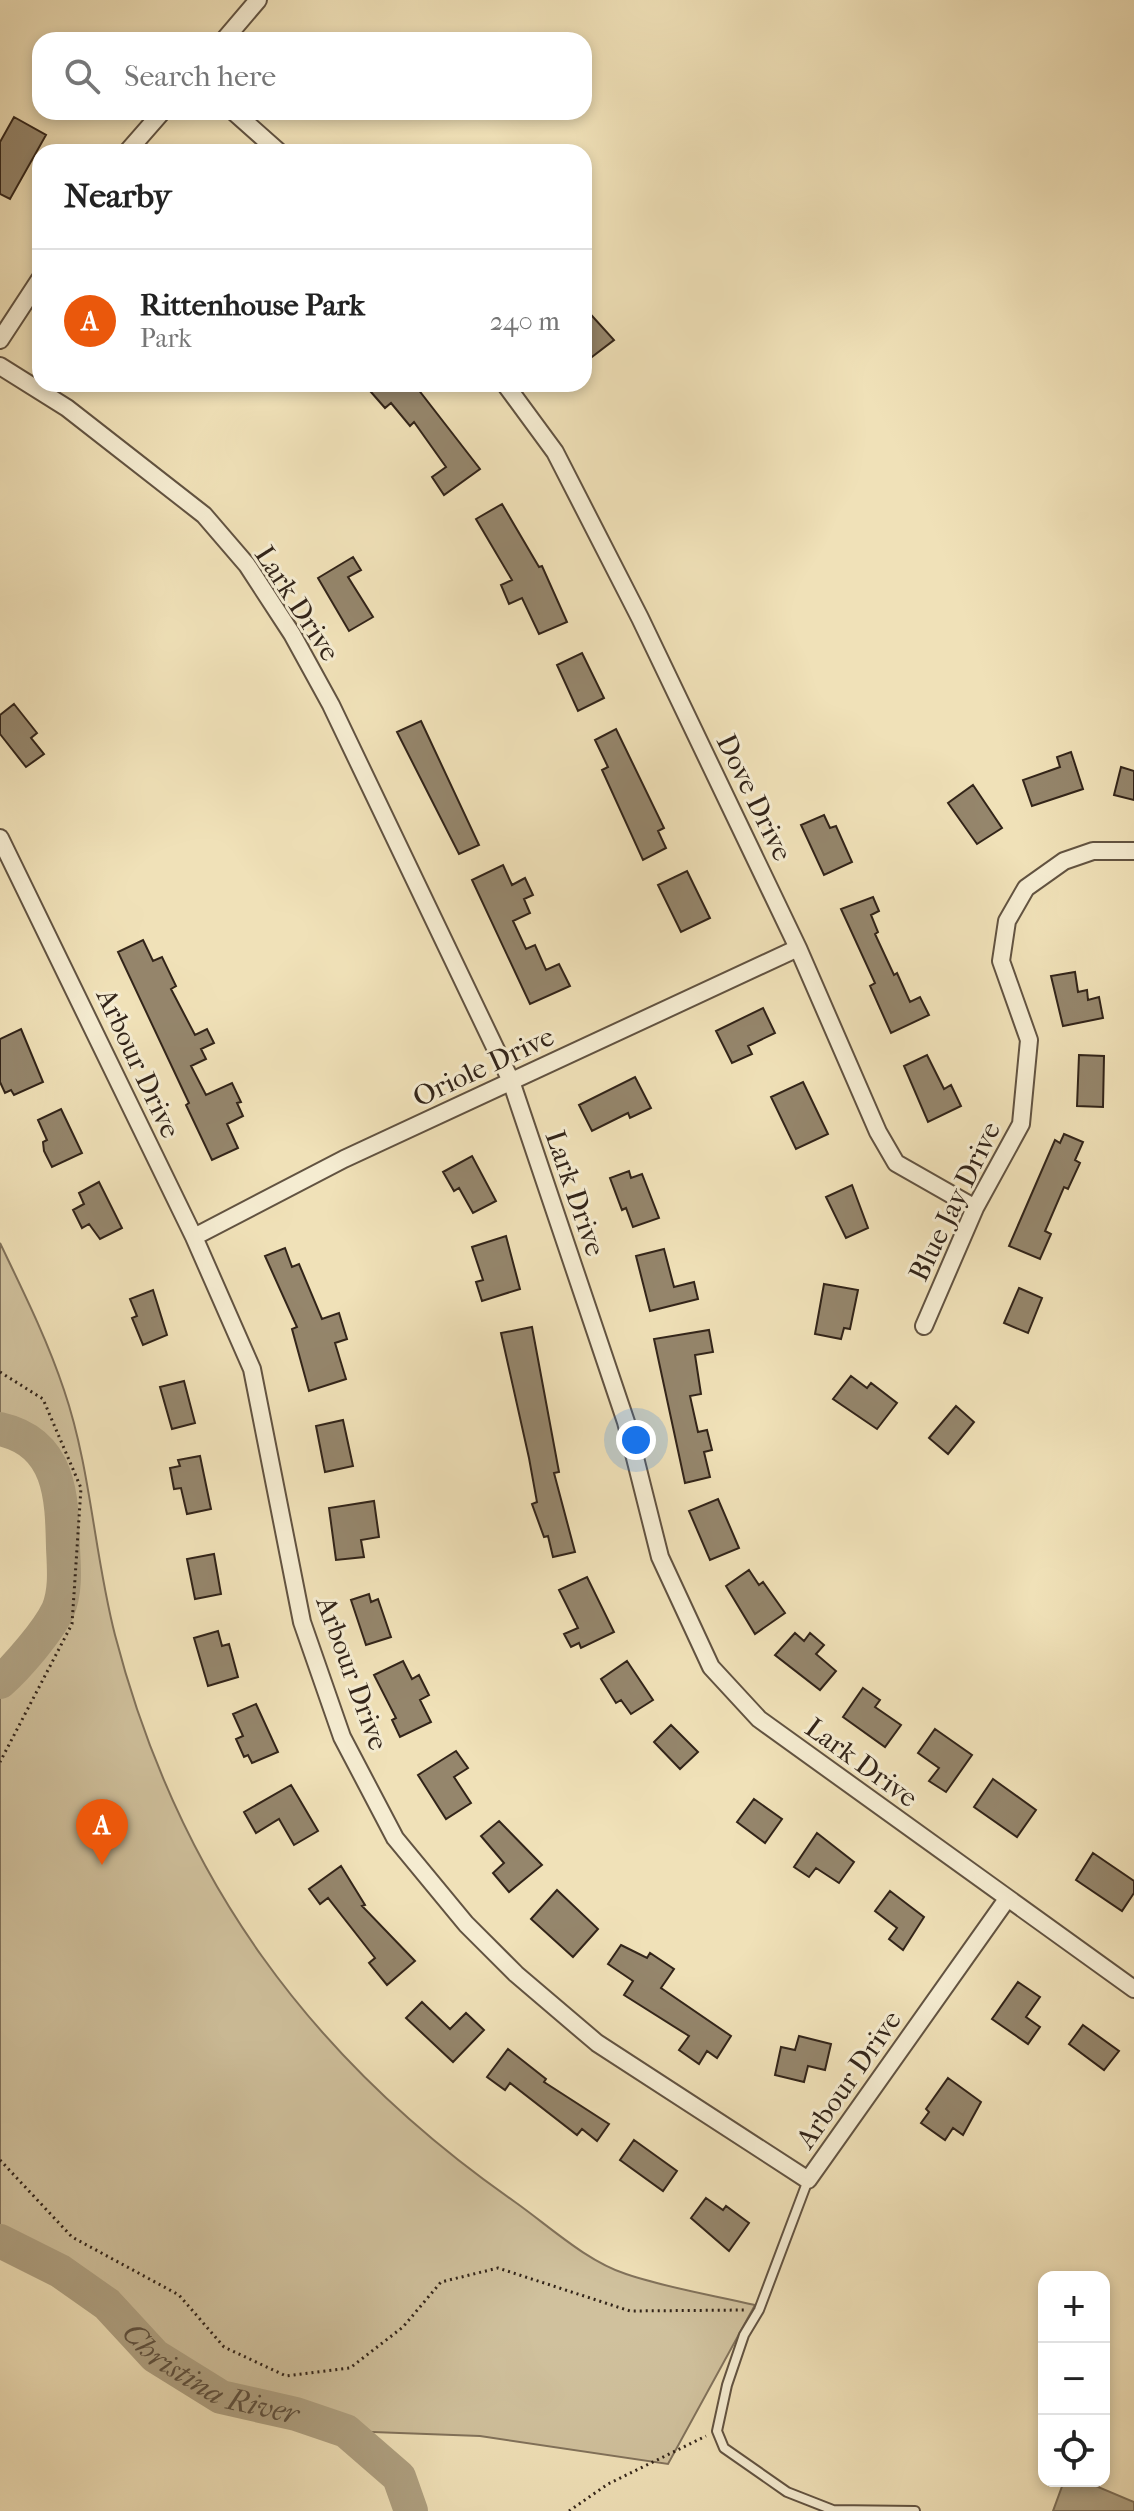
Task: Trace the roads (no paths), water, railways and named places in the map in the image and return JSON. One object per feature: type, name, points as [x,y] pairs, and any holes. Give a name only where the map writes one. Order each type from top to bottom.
[{"type":"street","points":[[231,32],[258,0]]},
{"type":"street","points":[[134,144],[155,120]]},
{"type":"street","points":[[243,120],[270,144]]},
{"type":"street","points":[[0,340],[32,291]]},
{"type":"street","name":"Lark Drive","points":[[0,366],[32,386]]},
{"type":"street","name":"Lark Drive","points":[[41,392],[147,468],[204,515],[247,565],[292,634],[331,705],[511,1081],[626,1422],[660,1557],[711,1667],[759,1719],[1134,1989]]},
{"type":"street","name":"Dove Drive","points":[[511,392],[555,452],[640,618],[798,948],[878,1132],[896,1163],[975,1208]]},
{"type":"street","name":"Arbour Drive","points":[[0,838],[194,1237],[252,1369],[302,1622],[342,1737],[395,1838],[466,1924],[516,1974],[597,2043],[808,2180],[1007,1899]]},
{"type":"street","name":"Blue Jay Drive","points":[[924,1326],[975,1208],[1021,1124],[1029,1040],[1001,961],[1007,921],[1026,888],[1064,861],[1093,851],[1134,851]]},
{"type":"street","name":"Oriole Drive","points":[[194,1237],[344,1159],[798,948]]},
{"type":"lane","points":[[808,2180],[759,2310],[744,2335],[717,2431],[724,2448],[787,2492],[833,2510],[915,2511]]},
{"type":"waterway","name":"Christina River","points":[[0,1429],[20,1436],[35,1446],[54,1475],[61,1510],[64,1571],[58,1610],[32,1648],[0,1682]]},
{"type":"waterway","name":"Christina River","points":[[0,2241],[60,2271],[107,2304],[155,2356],[221,2397],[296,2414],[346,2431],[399,2477],[411,2511]]},
{"type":"place","name":"Rittenhouse Park","points":[[102,1865]]}]
